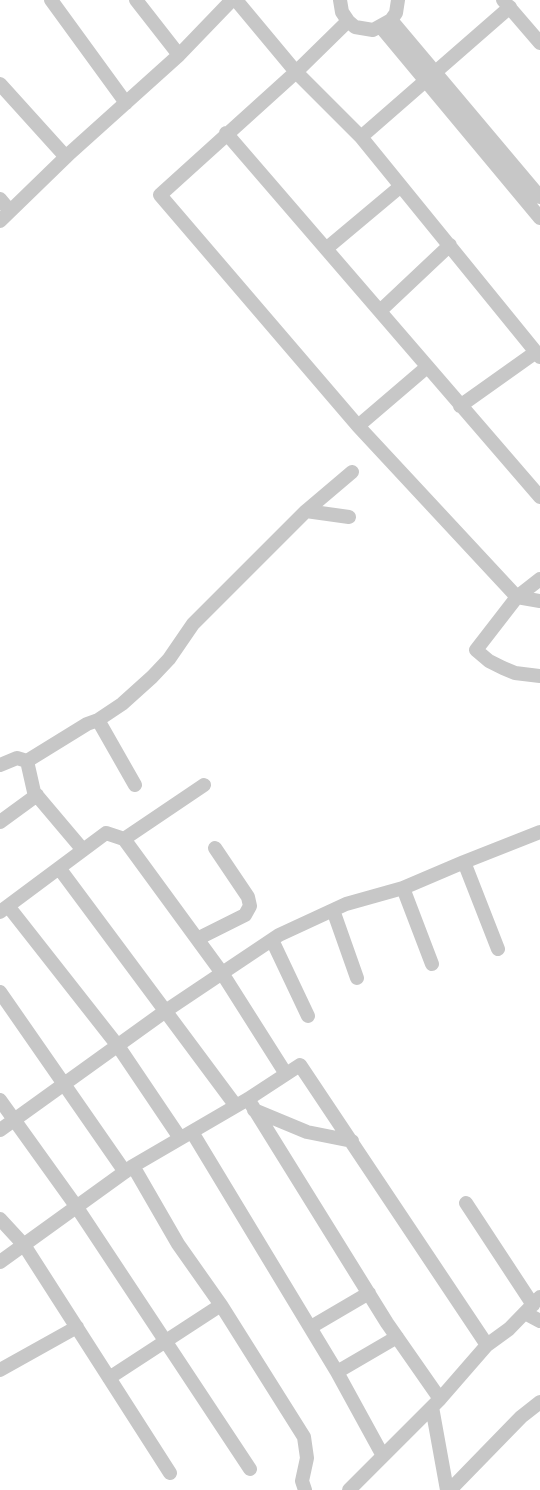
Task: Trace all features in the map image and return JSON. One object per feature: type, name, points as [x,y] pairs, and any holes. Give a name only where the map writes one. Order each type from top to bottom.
[{"type":"street","points":[[51,0],[126,102]]},
{"type":"street","points":[[136,0],[178,55]]},
{"type":"street","points":[[340,0],[342,12],[348,21],[364,30],[386,24],[396,12],[398,0]]},
{"type":"street","points":[[0,199],[5,216],[66,157],[178,55],[228,2],[361,137],[538,354],[460,406]]},
{"type":"street","points":[[361,137],[431,77],[507,4],[540,43]]},
{"type":"street","points":[[348,21],[296,72],[226,133],[160,195],[358,426],[516,597],[540,601]]},
{"type":"street","points":[[386,24],[431,77],[540,197]]},
{"type":"street","points":[[431,77],[540,218]]},
{"type":"street","points":[[0,84],[66,157]]},
{"type":"street","points":[[226,133],[540,497]]},
{"type":"street","points":[[327,248],[401,186]]},
{"type":"street","points":[[380,311],[450,245]]},
{"type":"street","points":[[358,426],[427,367]]},
{"type":"street","points":[[0,764],[17,758],[26,761],[87,724],[98,720],[122,704],[169,659],[193,624],[306,511],[352,472]]},
{"type":"street","points":[[306,511],[349,517]]},
{"type":"street","points":[[540,579],[516,597],[476,650],[489,661],[515,673],[540,676]]},
{"type":"street","points":[[98,720],[135,785]]},
{"type":"street","points":[[26,761],[34,792],[83,850]]},
{"type":"street","points":[[124,839],[204,785]]},
{"type":"street","points":[[0,822],[37,796]]},
{"type":"street","points":[[0,1130],[167,1010],[272,940],[346,904],[403,888],[540,832]]},
{"type":"street","points":[[286,1074],[222,973],[124,839],[106,833],[4,909],[118,1046],[186,1135],[310,1328],[337,1372],[383,1456]]},
{"type":"street","points":[[197,939],[245,914],[250,906],[248,897],[215,848]]},
{"type":"street","points":[[464,862],[498,949]]},
{"type":"street","points":[[60,868],[167,1010],[246,1105],[369,1292],[436,1403],[449,1490]]},
{"type":"street","points":[[403,888],[432,964]]},
{"type":"street","points":[[333,910],[357,978]]},
{"type":"street","points":[[272,940],[308,1016]]},
{"type":"street","points":[[0,992],[129,1169],[221,1305],[304,1437],[306,1458],[302,1481],[305,1490]]},
{"type":"street","points":[[0,1262],[129,1169],[186,1135],[246,1105],[300,1065],[487,1345]]},
{"type":"street","points":[[0,1100],[76,1206],[250,1468]]},
{"type":"street","points":[[246,1105],[307,1132],[352,1141]]},
{"type":"street","points":[[466,1203],[532,1305],[540,1321]]},
{"type":"street","points":[[0,1219],[24,1244],[170,1473]]},
{"type":"street","points":[[310,1328],[369,1292]]},
{"type":"street","points":[[109,1378],[221,1305]]},
{"type":"street","points":[[349,1490],[436,1403],[487,1345],[509,1329],[532,1305]]},
{"type":"street","points":[[0,1370],[77,1327]]},
{"type":"street","points":[[337,1372],[397,1337]]},
{"type":"street","points":[[449,1490],[520,1416],[540,1402]]}]
